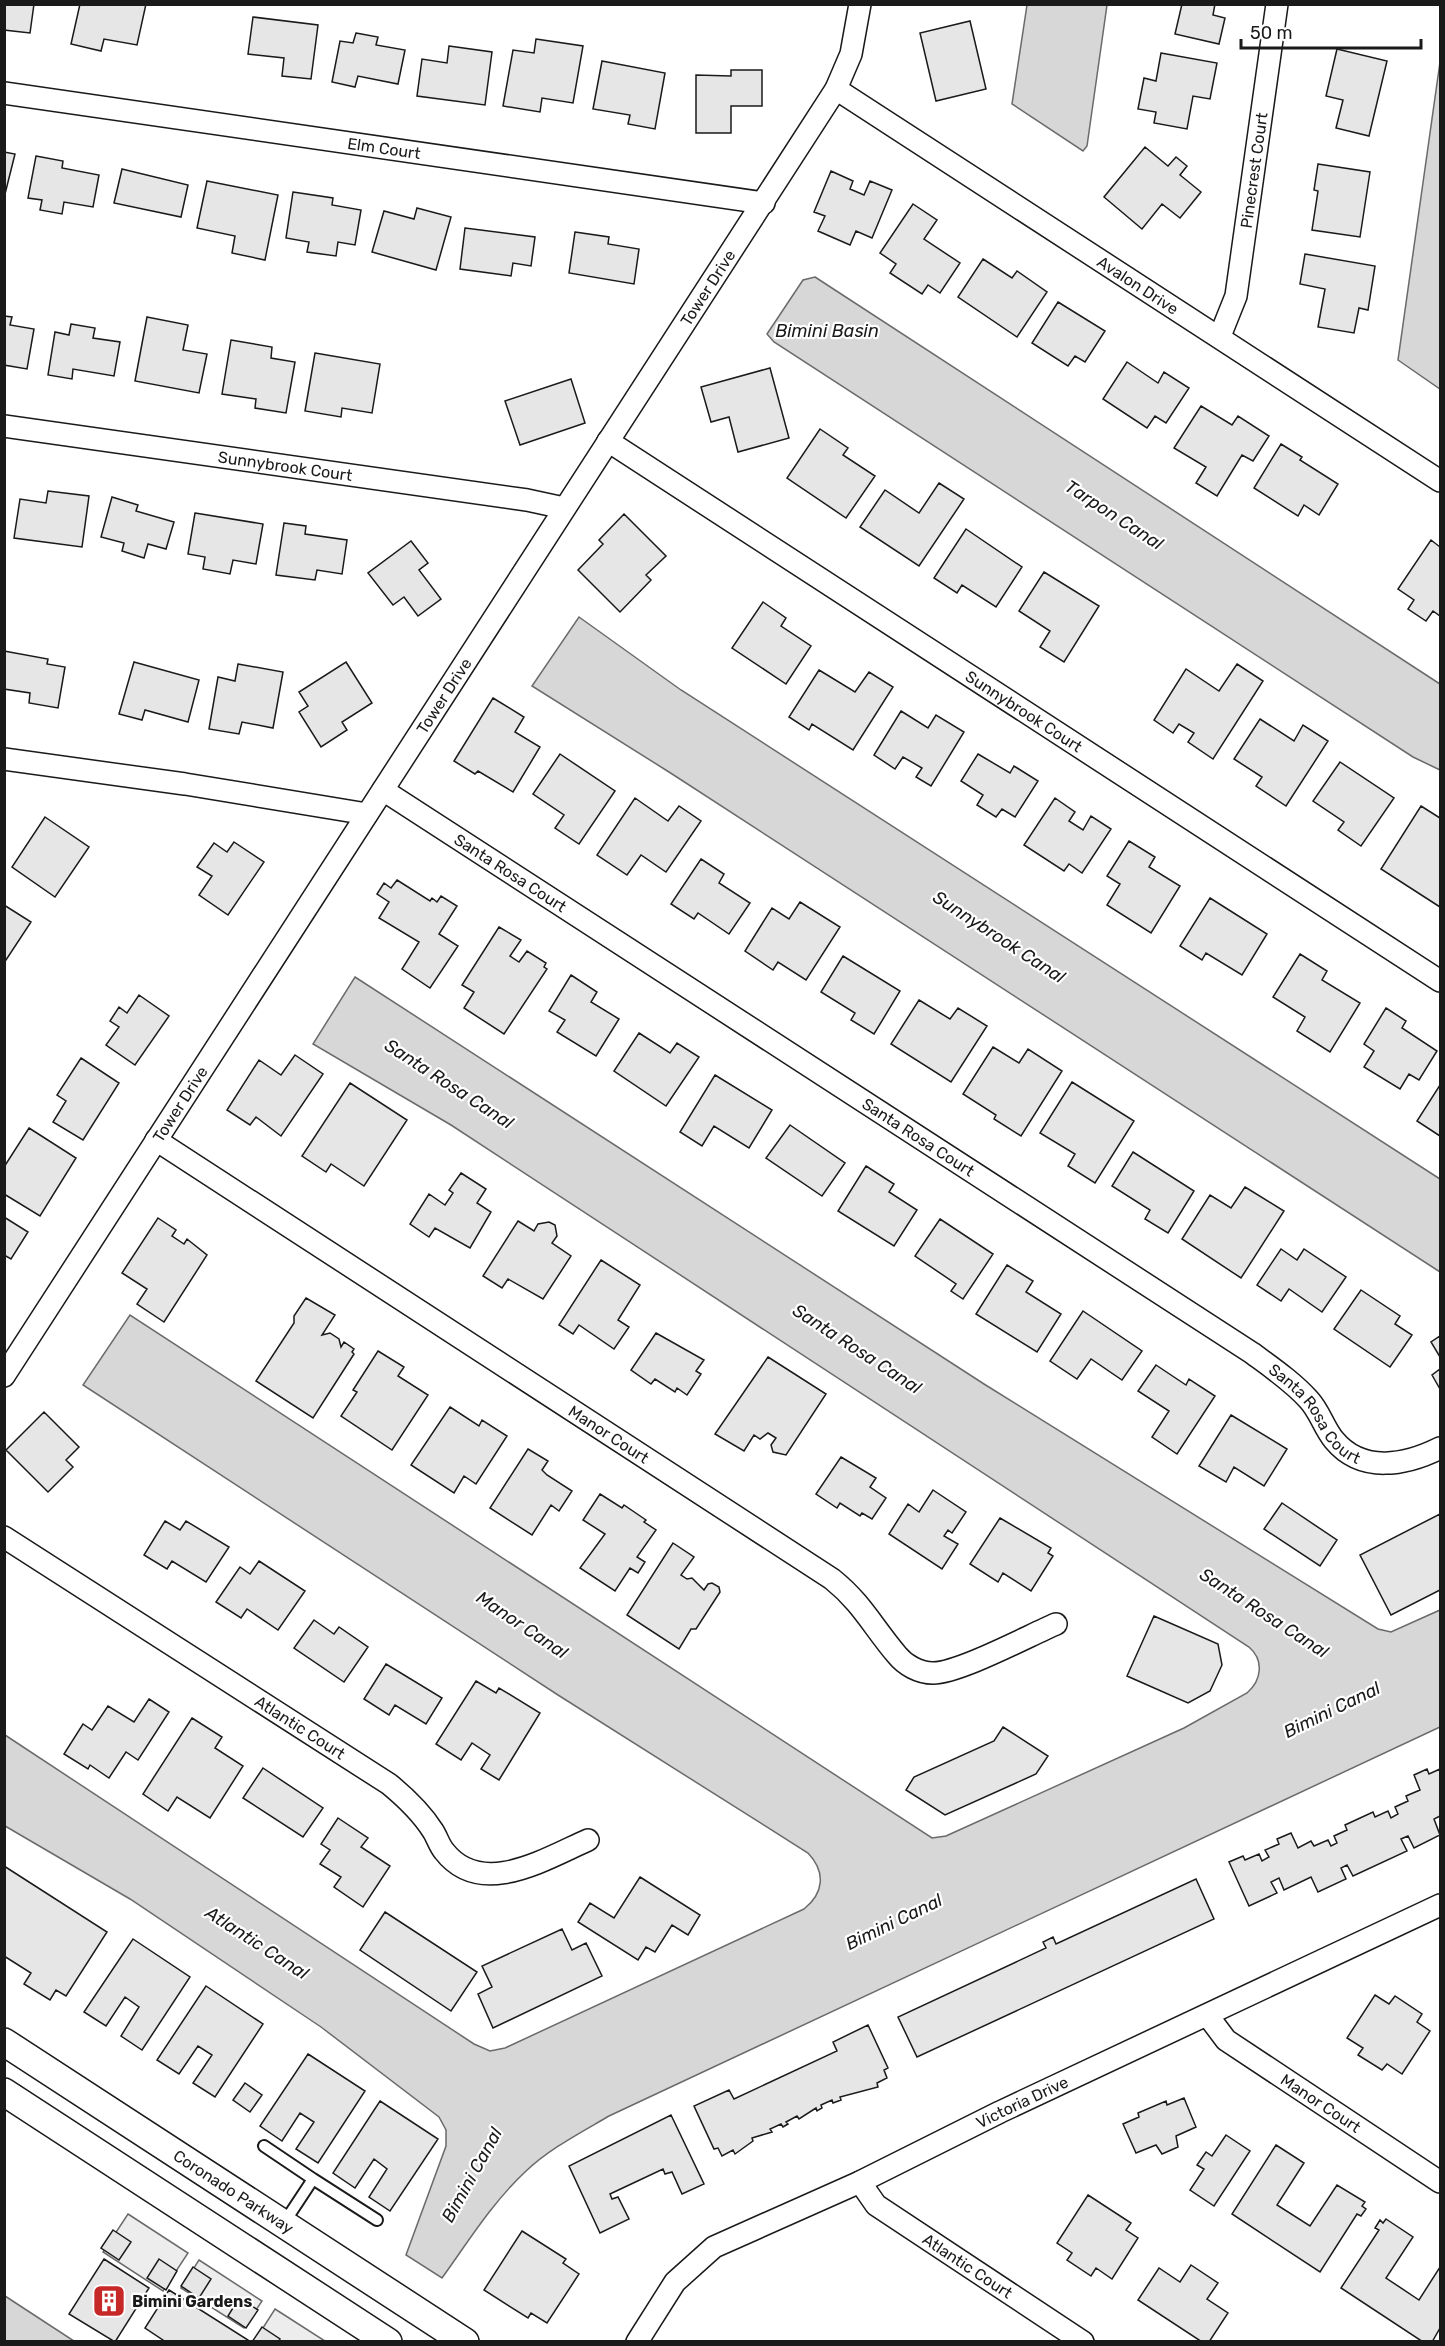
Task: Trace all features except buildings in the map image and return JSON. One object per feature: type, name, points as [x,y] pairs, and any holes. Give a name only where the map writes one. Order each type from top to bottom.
[{"type":"street","name":"Tower Drive","points":[[4,1376],[837,89],[851,54],[860,4]]},
{"type":"street","name":"Pinecrest Court","points":[[1220,336],[1236,296],[1277,4]]},
{"type":"street","name":"Avalon Drive","points":[[837,89],[1440,481]]},
{"type":"street","name":"Elm Court","points":[[4,93],[764,203]]},
{"type":"street","name":"Sunnybrook Court","points":[[4,426],[527,500],[564,508]]},
{"type":"street","name":"Sunnybrook Court","points":[[608,441],[1440,981]]},
{"type":"street","points":[[4,759],[185,784],[368,814]]},
{"type":"street","name":"Santa Rosa Court","points":[[383,790],[1252,1353],[1301,1392],[1318,1412],[1336,1442],[1356,1458],[1388,1464],[1416,1459],[1440,1448]]},
{"type":"street","name":"Manor Court","points":[[156,1140],[832,1579],[857,1601],[896,1655],[910,1666],[924,1672],[940,1672],[1056,1624]]},
{"type":"street","name":"Atlantic Court","points":[[4,1537],[388,1784],[422,1815],[441,1849],[461,1867],[477,1873],[509,1873],[588,1840]]},
{"type":"street","name":"Victoria Drive","points":[[636,2342],[675,2282],[714,2247],[860,2182],[1000,2112],[1440,1905]]},
{"type":"street","name":"Manor Court","points":[[1208,2016],[1226,2040],[1440,2182]]},
{"type":"street","name":"Coronado Parkway","points":[[4,2042],[465,2342]]},
{"type":"street","points":[[4,2092],[388,2342]]},
{"type":"street","points":[[99,2154],[122,2119]]},
{"type":"street","name":"Atlantic Court","points":[[860,2182],[876,2205],[1083,2342]]},
{"type":"lane","points":[[264,2146],[376,2220]]},
{"type":"lane","points":[[284,2224],[313,2179]]},
{"type":"shaded area","name":"Bimini Gardens","points":[[128,2214],[188,2253],[163,2291],[103,2252]]},
{"type":"shaded area","name":"Bimini Gardens","points":[[199,2260],[262,2301],[244,2328],[181,2288]]},
{"type":"shaded area","name":"Bimini Gardens","points":[[275,2309],[325,2341],[254,2342]]},
{"type":"water","points":[[1027,5],[1107,5],[1087,146],[1083,151],[1012,104]]},
{"type":"water","points":[[1440,62],[1440,389],[1398,360]]},
{"type":"water","name":"Bimini Basin","points":[[815,277],[1440,684],[1440,770],[1413,757],[774,342],[767,334],[803,280]]},
{"type":"water","name":"Sunnybrook Canal","points":[[579,617],[681,690],[1440,1179],[1440,1272],[669,772],[532,686]]},
{"type":"water","points":[[355,977],[984,1384],[1378,1629],[1391,1632],[1440,1610],[1440,1727],[609,2116],[554,2149],[525,2172],[491,2210],[442,2278],[406,2255],[446,2146],[446,2130],[439,2117],[321,2027],[130,1899],[5,1826],[5,1735],[474,2044],[490,2051],[505,2048],[804,1909],[811,1903],[819,1889],[818,1868],[808,1853],[558,1695],[83,1385],[130,1315],[932,1838],[946,1836],[1184,1728],[1247,1693],[1256,1682],[1259,1664],[1249,1647],[451,1125],[313,1044]]},
{"type":"water","points":[[5,2296],[74,2341],[5,2341]]},
{"type":"place","name":"Bimini Gardens","points":[[109,2301]]},
{"type":"water label","name":"Tarpon Canal","points":[[1114,515]]},
{"type":"water label","name":"Santa Rosa Canal","points":[[449,1084]]},
{"type":"water label","name":"Santa Rosa Canal","points":[[857,1349]]},
{"type":"water label","name":"Santa Rosa Canal","points":[[1264,1613]]},
{"type":"water label","name":"Manor Canal","points":[[522,1625]]},
{"type":"water label","name":"Bimini Canal","points":[[1332,1710]]},
{"type":"water label","name":"Bimini Canal","points":[[894,1922]]},
{"type":"water label","name":"Atlantic Canal","points":[[257,1943]]},
{"type":"water label","name":"Bimini Canal","points":[[472,2175]]}]
